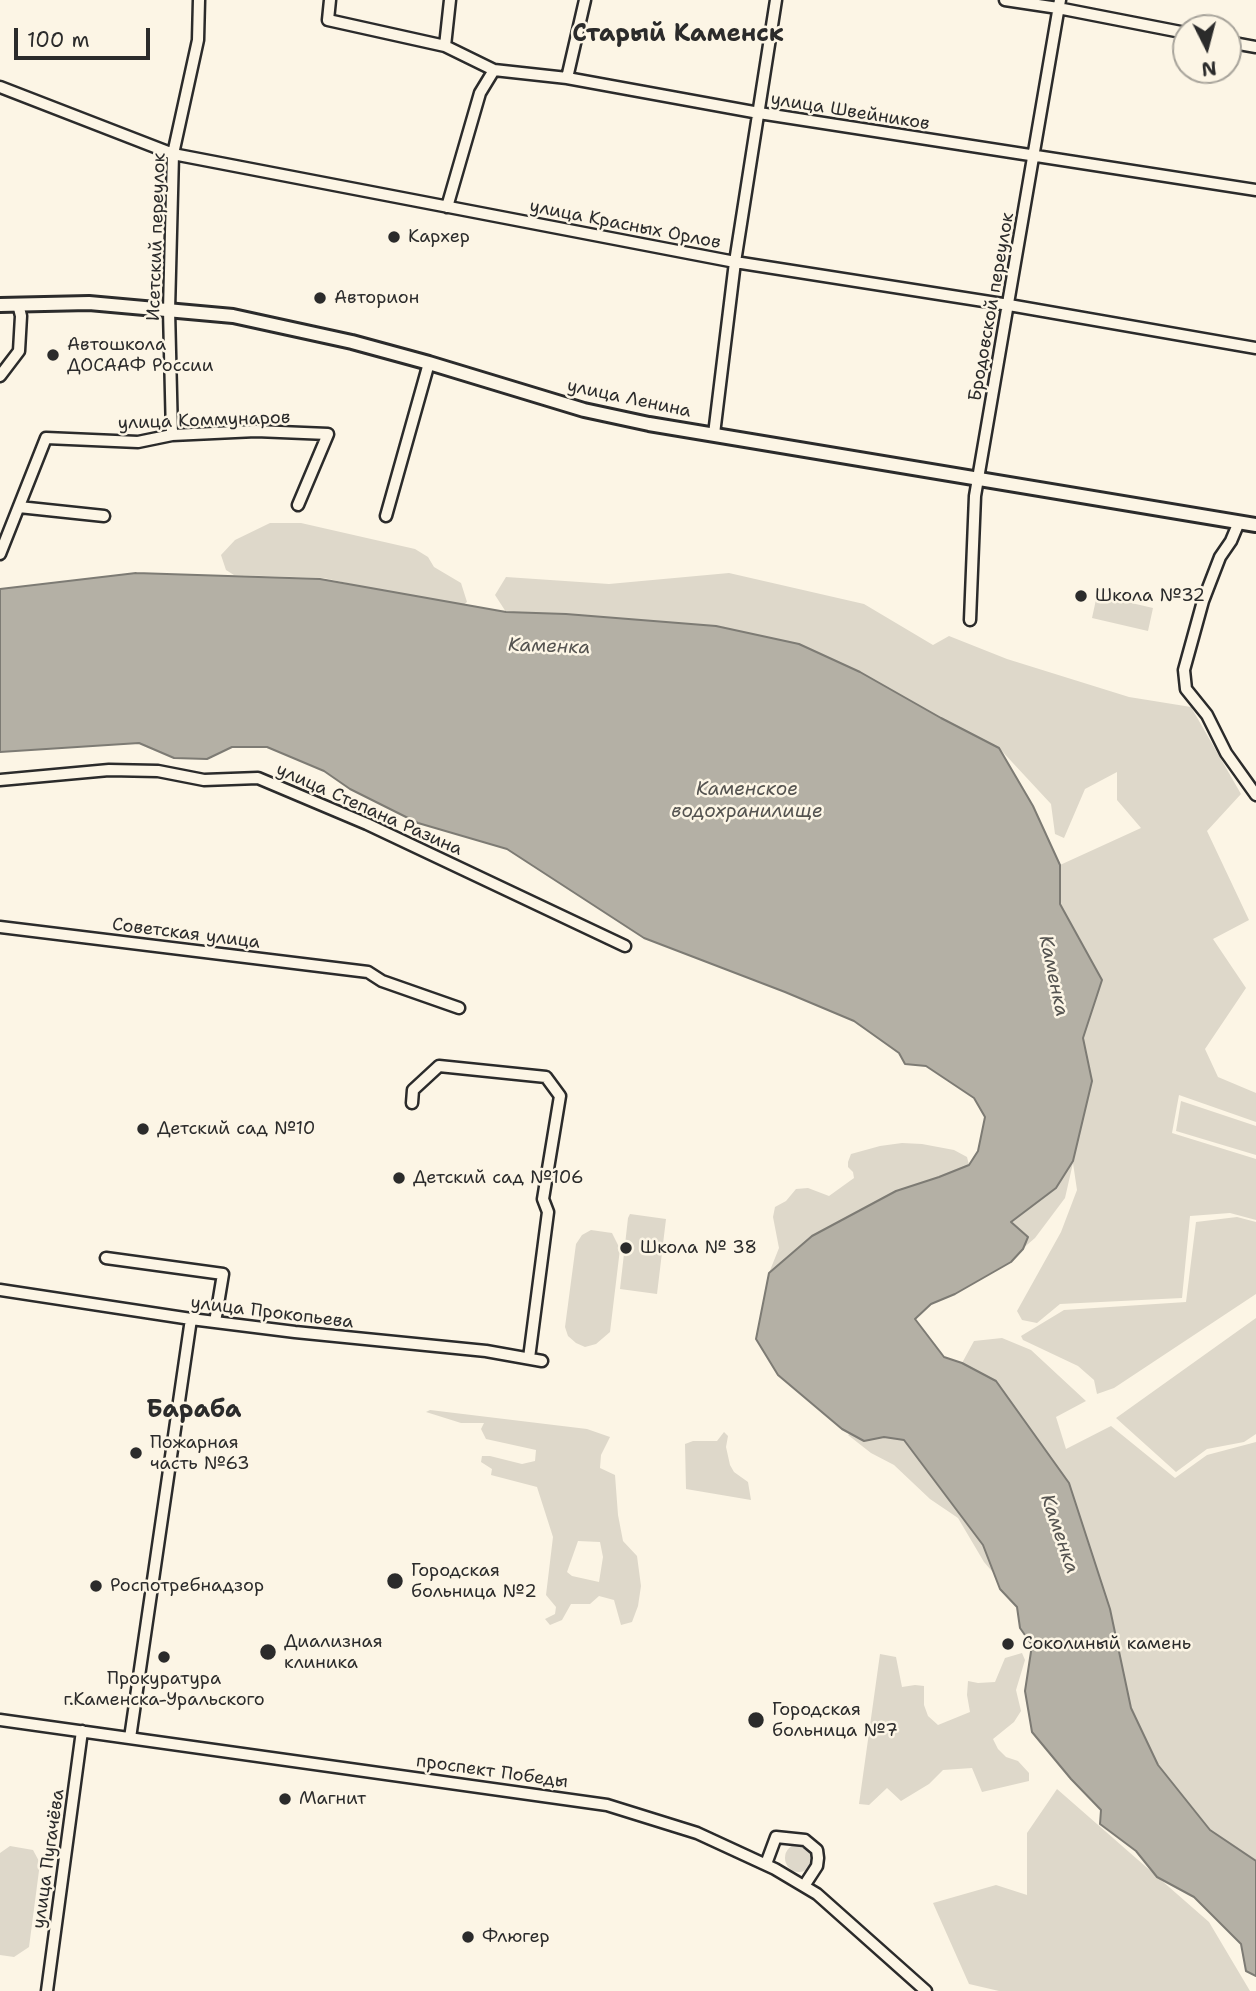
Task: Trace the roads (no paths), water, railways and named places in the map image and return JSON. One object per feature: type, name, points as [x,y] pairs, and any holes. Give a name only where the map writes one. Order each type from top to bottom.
[{"type":"main road","name":"улица Ленина","points":[[0,305],[89,303],[233,316],[352,342],[584,410],[649,424],[1256,525]]},
{"type":"street","name":"Исетский переулок","points":[[172,435],[169,310],[173,154],[198,40],[198,0]]},
{"type":"street","name":"улица Швейников","points":[[330,0],[328,20],[445,46],[495,69],[567,78],[759,113],[1256,190]]},
{"type":"street","points":[[445,46],[450,0]]},
{"type":"street","points":[[567,78],[585,0]]},
{"type":"street","points":[[713,434],[735,262],[776,0]]},
{"type":"street","points":[[1005,0],[1059,4],[1172,30]]},
{"type":"street","name":"Бродовской переулок","points":[[970,620],[975,496],[1059,4]]},
{"type":"street","points":[[447,207],[480,93],[495,69]]},
{"type":"street","name":"улица Красных Орлов","points":[[0,87],[173,154],[735,262],[1009,305],[1256,348]]},
{"type":"street","points":[[0,376],[19,351],[21,316],[18,304]]},
{"type":"street","points":[[386,516],[429,363]]},
{"type":"street","name":"улица Коммунаров","points":[[0,554],[46,438],[138,442],[172,435],[256,431],[328,434],[298,505]]},
{"type":"street","points":[[19,507],[104,516]]},
{"type":"street","points":[[1238,522],[1231,541],[1220,557],[1203,601],[1184,670],[1186,689],[1206,715],[1226,753],[1256,795]]},
{"type":"street","name":"улица Степана Разина","points":[[0,780],[109,770],[158,771],[204,780],[258,778],[367,824],[625,946]]},
{"type":"street","name":"Советская улица","points":[[0,927],[368,972],[382,981],[459,1008]]},
{"type":"street","points":[[412,1103],[413,1090],[439,1066],[546,1077],[560,1096],[542,1199],[548,1212],[529,1359]]},
{"type":"street","points":[[106,1258],[223,1275],[215,1322]]},
{"type":"street","name":"улица Прокопьева","points":[[0,1290],[191,1319],[486,1351],[542,1361]]},
{"type":"street","points":[[130,1738],[191,1319]]},
{"type":"street","name":"проспект Победы","points":[[0,1720],[607,1805],[673,1824],[766,1864],[804,1886],[846,1918],[926,1991]]},
{"type":"street","name":"улица Пугачёва","points":[[47,1991],[82,1731]]},
{"type":"street","points":[[766,1864],[776,1837],[805,1840],[817,1850],[817,1866],[804,1886]]},
{"type":"water","name":"Каменское водохранилище","points":[[136,573],[320,579],[506,612],[716,626],[799,644],[860,672],[999,748],[1033,806],[1060,865],[1060,904],[1102,980],[1083,1038],[1092,1081],[1073,1161],[1056,1188],[1011,1222],[1028,1237],[1023,1249],[1011,1262],[955,1294],[931,1304],[915,1319],[944,1357],[996,1381],[1069,1483],[1110,1609],[1131,1708],[1158,1765],[1210,1830],[1256,1861],[1256,1976],[1246,1971],[1241,1944],[1194,1897],[1157,1877],[1136,1851],[1100,1824],[1101,1810],[1032,1732],[1025,1691],[1032,1645],[1020,1628],[1017,1607],[1000,1589],[983,1545],[904,1440],[884,1437],[864,1441],[842,1429],[778,1375],[756,1339],[769,1273],[812,1236],[896,1191],[969,1165],[978,1151],[985,1117],[974,1098],[926,1066],[905,1064],[899,1053],[854,1021],[644,938],[507,849],[418,823],[350,789],[324,771],[267,747],[232,747],[207,759],[174,758],[139,743],[0,752],[0,589]]},
{"type":"place","name":"Кархер","points":[[394,237]]},
{"type":"place","name":"Авторион","points":[[320,298]]},
{"type":"place","name":"Автошкола ДОСААФ России","points":[[53,355]]},
{"type":"place","name":"Школа №32","points":[[1081,596]]},
{"type":"place","name":"Детский сад №10","points":[[143,1129]]},
{"type":"place","name":"Детский сад №106","points":[[399,1178]]},
{"type":"place","name":"Школа № 38","points":[[626,1248]]},
{"type":"place","name":"Пожарная часть №63","points":[[136,1453]]},
{"type":"place","name":"Городская больница №2","points":[[395,1581]]},
{"type":"place","name":"Роспотребнадзор","points":[[96,1586]]},
{"type":"place","name":"Соколиный камень","points":[[1008,1644]]},
{"type":"place","name":"Диализная клиника","points":[[268,1652]]},
{"type":"place","name":"Прокуратура г.Каменска-Уральского","points":[[164,1657]]},
{"type":"place","name":"Городская больница №7","points":[[756,1720]]},
{"type":"place","name":"Магнит","points":[[285,1799]]},
{"type":"place","name":"Флюгер","points":[[468,1937]]},
{"type":"district","name":"Старый Каменск","points":[[678,35]]},
{"type":"district","name":"Бараба","points":[[194,1411]]},
{"type":"water label","name":"Каменка","points":[[549,647]]},
{"type":"water label","name":"Каменка","points":[[1053,976]]},
{"type":"water label","name":"Каменка","points":[[1059,1534]]}]
